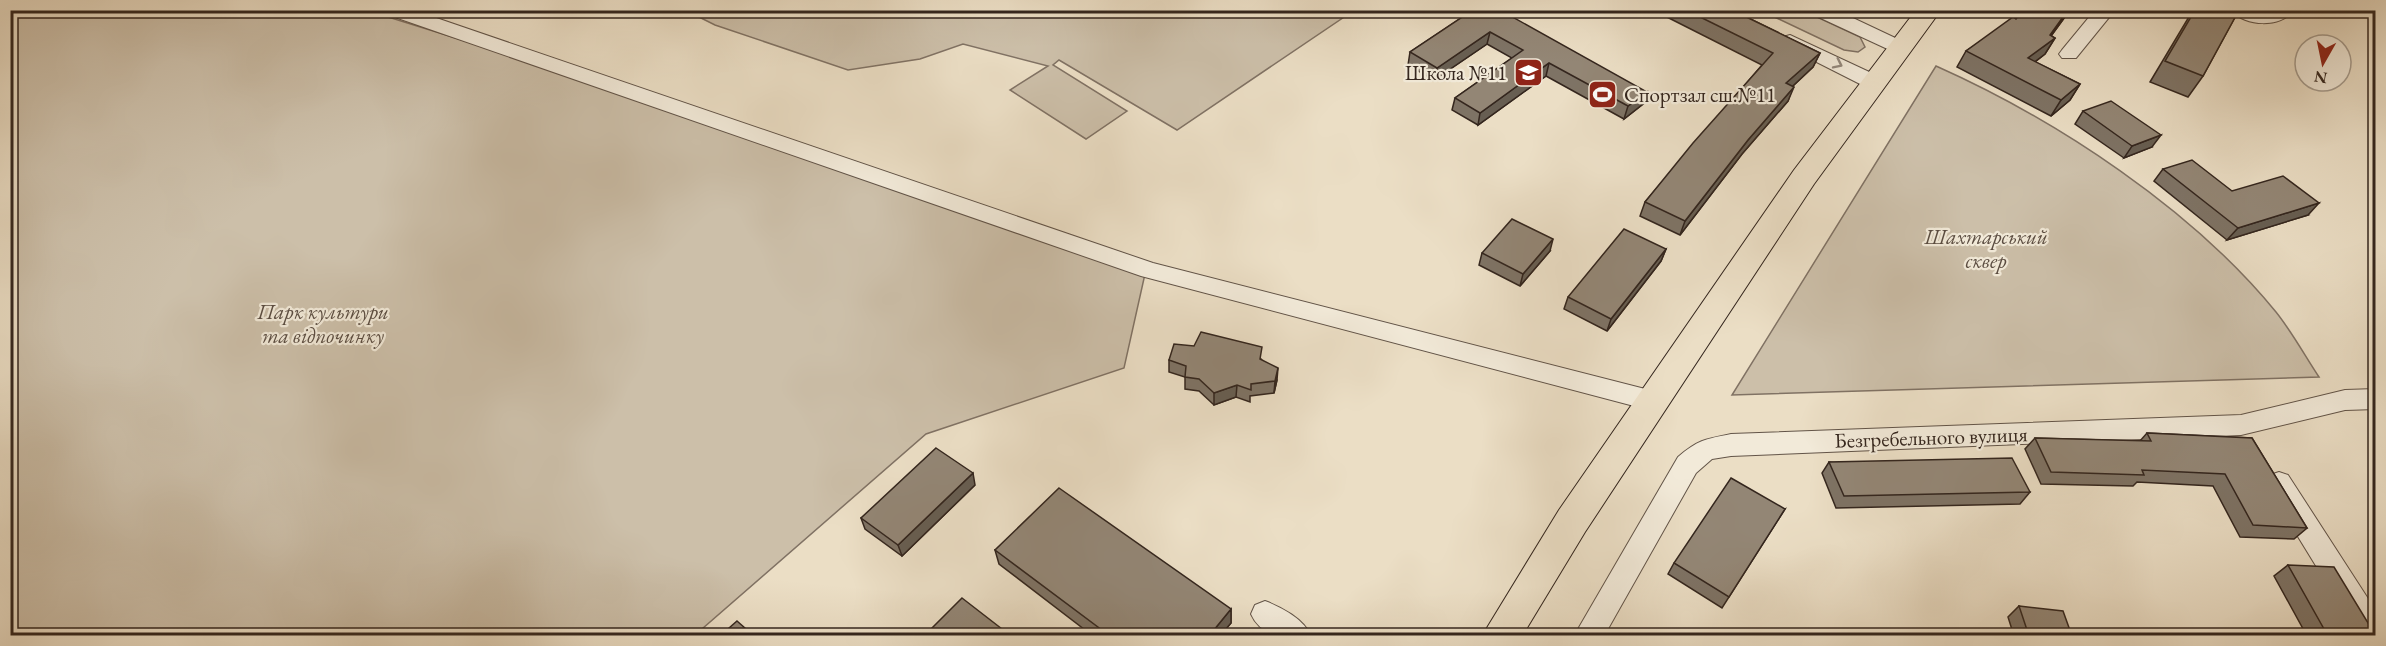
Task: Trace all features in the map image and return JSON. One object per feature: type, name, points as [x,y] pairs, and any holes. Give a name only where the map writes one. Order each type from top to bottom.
[{"type":"main road","points":[[1501,636],[1572,521],[1804,177],[1929,10]]},
{"type":"street","points":[[393,10],[1149,270],[1653,401]]},
{"type":"street","points":[[1819,10],[1901,48]]},
{"type":"street","points":[[2070,54],[2106,10]]},
{"type":"street","points":[[2240,10],[2261,18],[2279,17],[2285,10]]},
{"type":"street","points":[[1770,31],[1873,82]]},
{"type":"street","name":"Безгребельного вулиця","points":[[1588,636],[1687,465],[1705,450],[1731,445],[2254,446],[2345,400],[2376,399]]},
{"type":"street","points":[[2254,446],[2375,636]]},
{"type":"street","points":[[1265,614],[1297,636]]},
{"type":"green space","name":"Парк культури та відпочинку","points":[[10,11],[369,11],[584,78],[1145,274],[1124,368],[926,434],[695,635],[11,635]]},
{"type":"green space","points":[[687,11],[1353,11],[1177,130],[1059,60],[1053,65],[1127,111],[1086,139],[1010,90],[1048,66],[963,44],[920,59],[848,70],[715,25]]},
{"type":"green space","points":[[1762,11],[1804,11],[1860,37],[1865,47],[1858,52],[1844,50]]},
{"type":"green space","name":"Шахтарський сквер","points":[[1936,66],[1982,88],[2075,140],[2163,203],[2242,274],[2282,320],[2319,377],[1732,395]]},
{"type":"building","points":[[1473,10],[1500,10],[1647,92],[1628,106],[1549,63],[1480,113],[1455,98],[1523,50],[1490,32],[1437,68],[1410,52]]},
{"type":"building","points":[[1686,10],[1732,10],[1820,53],[1786,83],[1794,87],[1748,140],[1685,221],[1645,202],[1693,143],[1773,53]]},
{"type":"building","points":[[2023,10],[2068,10],[2050,35],[2055,38],[2028,58],[2080,84],[2061,100],[1966,51],[2013,17],[2016,19]]},
{"type":"building","points":[[2195,10],[2239,10],[2203,76],[2165,61]]},
{"type":"building","points":[[2111,101],[2161,135],[2132,146],[2083,111]]},
{"type":"building","points":[[2192,160],[2232,191],[2283,176],[2319,203],[2238,228],[2163,169]]},
{"type":"building","points":[[1512,219],[1553,239],[1523,274],[1482,253]]},
{"type":"building","points":[[1624,229],[1666,249],[1611,319],[1568,297]]},
{"type":"building","points":[[1201,332],[1262,347],[1260,359],[1278,368],[1275,381],[1251,384],[1251,390],[1237,385],[1214,393],[1199,379],[1185,377],[1186,366],[1169,360],[1174,344],[1194,346]]},
{"type":"building","points":[[2147,433],[2252,438],[2307,528],[2253,525],[2225,474],[2142,470],[2144,475],[2051,472],[2035,438],[2151,441]]},
{"type":"building","points":[[936,448],[973,473],[898,545],[861,518]]},
{"type":"building","points":[[2012,458],[2030,492],[1844,496],[1829,462]]},
{"type":"building","points":[[1731,478],[1785,509],[1729,597],[1674,563]]},
{"type":"building","points":[[1059,488],[1231,609],[1209,636],[1110,636],[995,550]]},
{"type":"building","points":[[2288,565],[2334,567],[2376,636],[2328,636]]},
{"type":"building","points":[[962,598],[1011,636],[924,636]]},
{"type":"building","points":[[2019,606],[2063,611],[2072,636],[2029,636]]},
{"type":"building","points":[[737,621],[754,636],[720,636]]},
{"type":"place","name":"Школа №11","points":[[1528,72]]},
{"type":"place","name":"Спортзал сш.№11","points":[[1603,94]]}]
